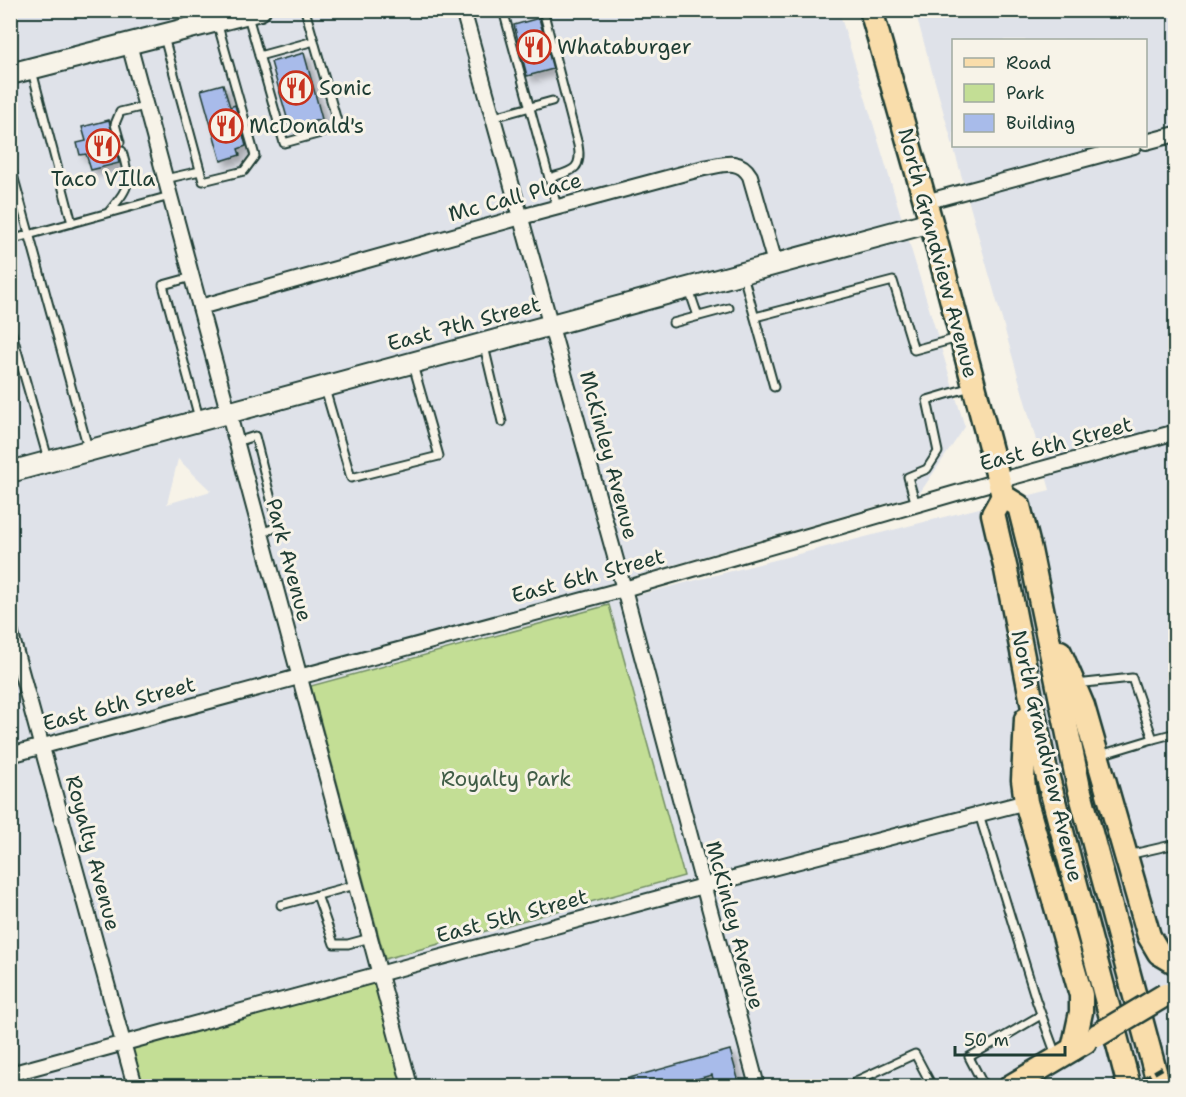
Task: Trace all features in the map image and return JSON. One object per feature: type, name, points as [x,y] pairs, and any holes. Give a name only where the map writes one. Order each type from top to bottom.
[{"type":"main road","name":"North Grandview Avenue","points":[[871,10],[928,212],[1000,489],[993,514],[1052,794],[1104,1026],[1129,1086]]},
{"type":"main road","name":"North Grandview Avenue","points":[[1000,489],[1019,506],[1079,788],[1159,1086]]},
{"type":"main road","points":[[1043,615],[1083,706],[1149,936],[1159,953],[1176,963]]},
{"type":"main road","points":[[1028,681],[1023,780],[1026,802],[1081,995],[1080,1012],[1065,1054]]},
{"type":"main road","points":[[1011,1086],[1065,1054],[1104,1026],[1170,991]]},
{"type":"street","name":"McKinley Avenue","points":[[463,10],[624,589],[757,1086]]},
{"type":"street","points":[[10,74],[253,12]]},
{"type":"street","name":"Park Avenue","points":[[129,44],[410,1086]]},
{"type":"street","points":[[1147,142],[1176,134]]},
{"type":"street","name":"East 7th Street","points":[[10,472],[775,263],[1131,147]]},
{"type":"street","name":"Mc Call Place","points":[[200,307],[557,207],[704,168],[730,164],[739,164],[750,176],[775,263]]},
{"type":"street","name":"East 6th Street","points":[[10,755],[624,589],[916,505],[1000,489],[1176,432]]},
{"type":"street","name":"Royalty Avenue","points":[[10,631],[135,1086]]},
{"type":"street","name":"East 5th Street","points":[[10,1074],[703,886],[1026,802]]},
{"type":"lane","points":[[253,12],[259,56],[284,143],[339,128],[305,10]]},
{"type":"lane","points":[[503,10],[557,207]]},
{"type":"lane","points":[[543,10],[580,160],[577,166],[570,171],[549,178]]},
{"type":"lane","points":[[163,35],[203,180],[244,171],[255,156],[217,22]]},
{"type":"lane","points":[[259,56],[314,41]]},
{"type":"lane","points":[[31,69],[72,223]]},
{"type":"lane","points":[[494,117],[552,100]]},
{"type":"lane","points":[[120,142],[115,124],[120,112],[145,106]]},
{"type":"lane","points":[[110,212],[124,193],[129,179],[122,151]]},
{"type":"lane","points":[[10,164],[89,450]]},
{"type":"lane","points":[[165,179],[200,171]]},
{"type":"lane","points":[[10,240],[170,196]]},
{"type":"lane","points":[[742,272],[774,387]]},
{"type":"lane","points":[[192,276],[163,285],[200,420]]},
{"type":"lane","points":[[755,317],[893,281],[914,350],[961,338]]},
{"type":"lane","points":[[688,287],[698,316]]},
{"type":"lane","points":[[673,323],[729,308]]},
{"type":"lane","points":[[10,326],[48,461]]},
{"type":"lane","points":[[483,343],[502,422]]},
{"type":"lane","points":[[324,387],[351,478],[439,456],[413,363]]},
{"type":"lane","points":[[916,505],[908,477],[927,469],[938,452],[927,400],[974,386]]},
{"type":"lane","points":[[236,441],[255,436],[278,526],[260,533]]},
{"type":"lane","points":[[1074,684],[1132,678],[1153,739]]},
{"type":"lane","points":[[1098,755],[1176,733]]},
{"type":"lane","points":[[979,814],[1041,1015],[1065,1054]]},
{"type":"lane","points":[[1126,856],[1176,844]]},
{"type":"lane","points":[[281,905],[355,885]]},
{"type":"lane","points":[[317,895],[334,944],[348,944],[370,938]]},
{"type":"lane","points":[[984,1086],[969,1057],[1041,1015]]},
{"type":"lane","points":[[859,1086],[856,1081],[915,1054],[932,1086]]},
{"type":"shaded area","points":[[10,11],[839,11],[965,427],[919,494],[76,738],[1050,490],[953,147],[1147,147],[1147,39],[952,39],[952,142],[915,11],[1175,11],[1175,1086],[11,1086]],"holes":[[[178,459],[211,491],[167,504]]]},
{"type":"green space","name":"Royalty Park","points":[[609,605],[684,876],[385,959],[311,686]]},
{"type":"green space","points":[[380,974],[410,1086],[135,1086],[123,1044]]},
{"type":"building","name":"Whataburger","points":[[539,18],[553,69],[527,76],[514,25]]},
{"type":"building","name":"Sonic","points":[[304,53],[322,119],[290,128],[271,62]]},
{"type":"building","name":"McDonald's","points":[[223,84],[230,107],[235,105],[246,146],[238,149],[240,155],[221,161],[201,90]]},
{"type":"building","name":"Taco VIlla","points":[[109,120],[119,163],[91,170],[86,154],[80,155],[77,143],[86,141],[82,127]]},
{"type":"building","points":[[730,1050],[740,1086],[715,1086],[712,1075],[671,1086],[611,1086],[611,1083]]},
{"type":"railway","points":[[1131,1086],[1176,1060]]},
{"type":"place","name":"Whataburger","points":[[534,47]]},
{"type":"place","name":"Sonic","points":[[296,88]]},
{"type":"place","name":"McDonald's","points":[[226,126]]},
{"type":"place","name":"Taco VIlla","points":[[103,146]]}]
